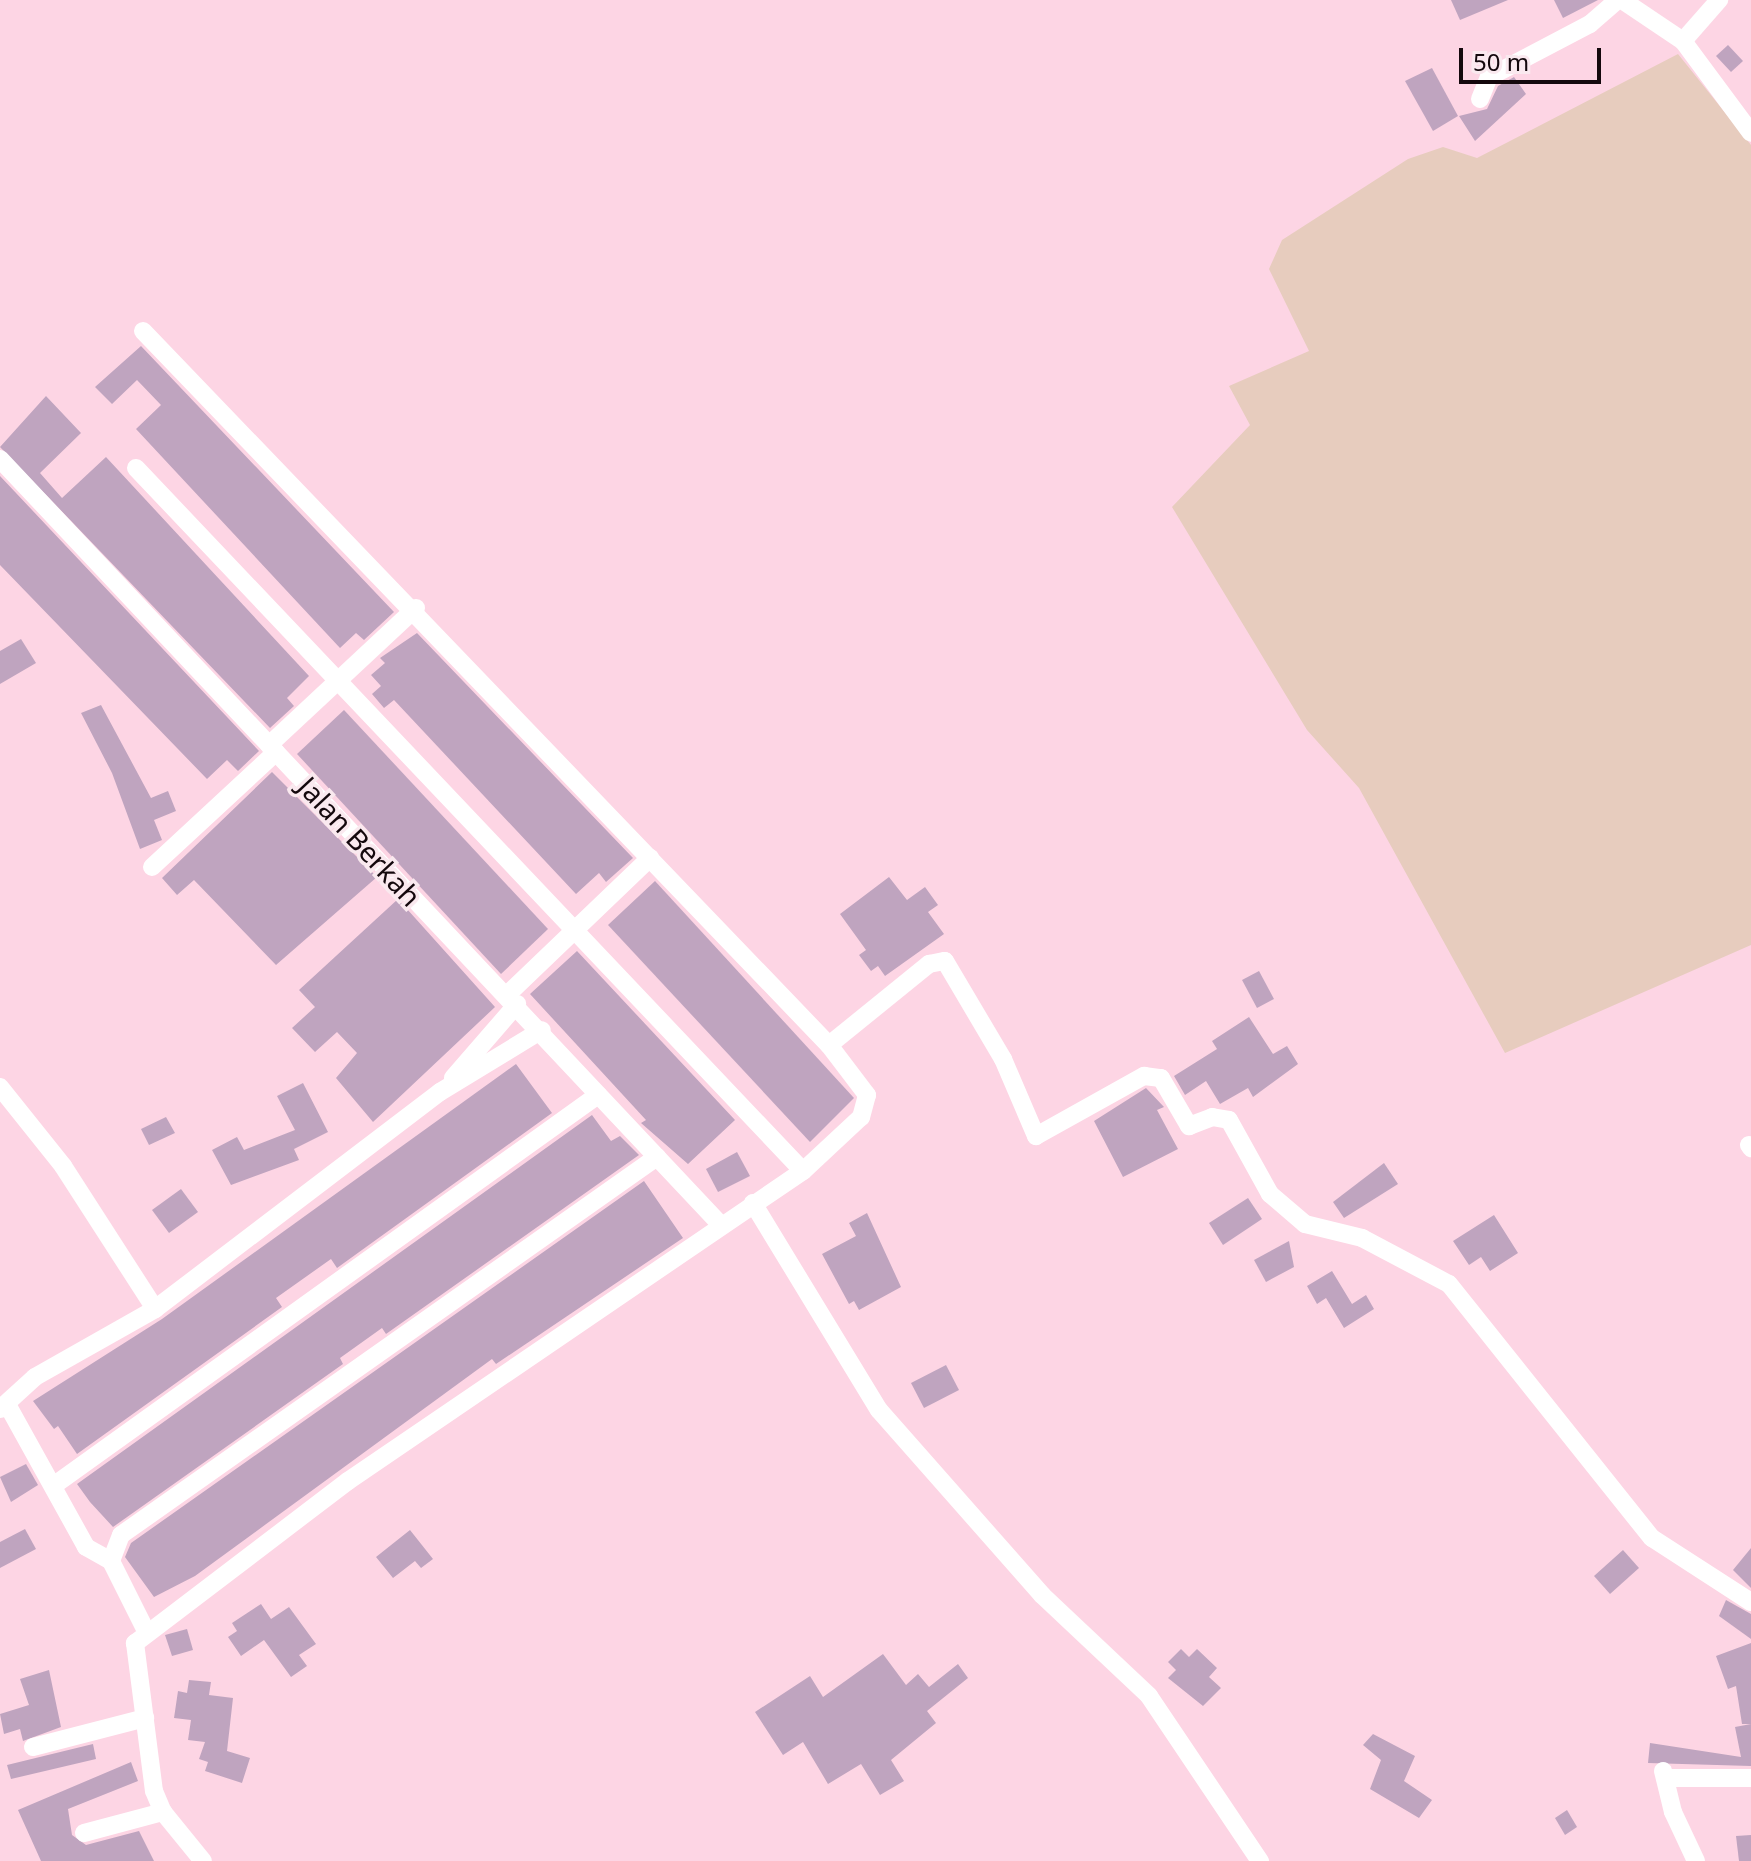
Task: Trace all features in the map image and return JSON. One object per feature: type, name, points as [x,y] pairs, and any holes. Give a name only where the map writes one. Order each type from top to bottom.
[{"type":"street","points":[[1480,99],[1489,77],[1590,24],[1620,0],[1683,41],[1751,133]]},
{"type":"street","points":[[1683,41],[1719,0]]},
{"type":"street","points":[[143,331],[416,608],[829,1045],[867,1103],[861,1117],[803,1171],[719,1223],[348,1481],[229,1576],[146,1631],[135,1643],[163,1812],[203,1861]]},
{"type":"street","name":"Jalan Berkah","points":[[0,459],[542,1030],[598,1095],[719,1223]]},
{"type":"street","points":[[136,468],[803,1171]]},
{"type":"street","points":[[152,867],[338,680],[416,608]]},
{"type":"street","points":[[440,1092],[512,999],[574,929],[650,858]]},
{"type":"street","points":[[829,1045],[929,964],[945,961],[1003,1059],[1036,1136],[1144,1076],[1161,1078],[1189,1126],[1212,1117],[1229,1120],[1270,1194],[1305,1224],[1362,1238],[1449,1284],[1652,1538],[1751,1602]]},
{"type":"street","points":[[146,1631],[111,1561],[86,1547],[4,1407],[35,1377],[155,1309],[440,1092],[542,1030]]},
{"type":"street","points":[[0,1087],[63,1166],[155,1309]]},
{"type":"street","points":[[53,1486],[598,1095]]},
{"type":"street","points":[[111,1561],[121,1535],[657,1157]]},
{"type":"street","points":[[753,1203],[879,1410],[1042,1595],[1149,1696],[1260,1861]]},
{"type":"street","points":[[33,1747],[145,1718]]},
{"type":"street","points":[[1696,1861],[1673,1812],[1664,1775],[1751,1778]]},
{"type":"street","points":[[84,1833],[163,1812]]},
{"type":"shaded area","points":[[1678,54],[1751,145],[1751,945],[1505,1053],[1359,788],[1307,730],[1172,507],[1250,425],[1229,386],[1309,351],[1269,269],[1282,240],[1408,159],[1443,147],[1477,158]]},
{"type":"building","points":[[1451,0],[1508,0],[1460,20]]},
{"type":"building","points":[[1554,0],[1598,0],[1563,18]]},
{"type":"building","points":[[1728,45],[1743,61],[1731,72],[1716,56]]},
{"type":"building","points":[[1432,68],[1458,116],[1433,131],[1405,81]]},
{"type":"building","points":[[1514,77],[1526,94],[1475,141],[1459,116],[1487,109],[1498,86]]},
{"type":"building","points":[[141,346],[394,612],[364,640],[356,633],[340,648],[136,429],[161,405],[137,380],[112,404],[95,387]]},
{"type":"building","points":[[46,396],[81,433],[40,473],[62,498],[106,457],[309,676],[287,698],[294,706],[270,728],[0,447]]},
{"type":"building","points":[[0,476],[259,751],[238,771],[227,760],[207,779],[0,565]]},
{"type":"building","points":[[417,633],[633,858],[606,882],[599,873],[576,894],[394,700],[384,708],[372,694],[381,686],[371,675],[385,663],[380,658]]},
{"type":"building","points":[[21,639],[36,663],[0,684],[0,651]]},
{"type":"building","points":[[101,705],[151,798],[168,791],[176,811],[154,820],[162,840],[140,849],[112,773],[81,713]]},
{"type":"building","points":[[344,710],[548,929],[501,974],[297,754]]},
{"type":"building","points":[[272,772],[377,877],[276,965],[194,880],[177,895],[162,878]]},
{"type":"building","points":[[889,877],[907,900],[925,887],[938,905],[928,912],[944,934],[885,976],[878,966],[871,971],[859,955],[866,950],[840,914]]},
{"type":"building","points":[[655,881],[854,1098],[810,1142],[608,925]]},
{"type":"building","points":[[398,899],[495,1007],[373,1122],[336,1078],[357,1053],[337,1032],[315,1052],[292,1028],[315,1007],[299,990]]},
{"type":"building","points":[[577,951],[735,1120],[688,1164],[641,1123],[646,1120],[530,994]]},
{"type":"building","points":[[1259,971],[1274,999],[1257,1008],[1242,980]]},
{"type":"building","points":[[1249,1017],[1273,1054],[1287,1046],[1298,1064],[1253,1097],[1248,1088],[1220,1104],[1206,1081],[1185,1095],[1174,1076],[1217,1049],[1212,1041]]},
{"type":"building","points":[[516,1064],[552,1113],[337,1268],[331,1259],[276,1298],[282,1307],[77,1454],[58,1426],[54,1429],[33,1401],[162,1319]]},
{"type":"building","points":[[303,1083],[328,1132],[294,1149],[299,1160],[231,1185],[212,1150],[237,1137],[244,1150],[295,1130],[277,1096]]},
{"type":"building","points":[[1146,1088],[1164,1107],[1157,1110],[1178,1149],[1123,1177],[1094,1121]]},
{"type":"building","points":[[592,1115],[611,1141],[620,1136],[639,1155],[386,1334],[382,1328],[340,1358],[343,1364],[113,1527],[90,1502],[77,1484]]},
{"type":"building","points":[[166,1117],[175,1133],[149,1145],[141,1129]]},
{"type":"building","points":[[737,1152],[750,1176],[718,1192],[706,1169]]},
{"type":"building","points":[[1384,1163],[1398,1184],[1344,1218],[1333,1202]]},
{"type":"building","points":[[644,1181],[683,1238],[496,1364],[492,1359],[195,1576],[154,1597],[125,1557],[131,1543]]},
{"type":"building","points":[[181,1189],[198,1212],[169,1233],[152,1210]]},
{"type":"building","points":[[1248,1198],[1262,1219],[1223,1245],[1209,1223]]},
{"type":"building","points":[[867,1213],[901,1287],[859,1310],[854,1301],[849,1304],[822,1254],[856,1236],[849,1223]]},
{"type":"building","points":[[1494,1215],[1518,1253],[1490,1271],[1481,1257],[1469,1265],[1453,1241]]},
{"type":"building","points":[[1289,1241],[1294,1267],[1266,1282],[1254,1260]]},
{"type":"building","points":[[1332,1271],[1352,1304],[1366,1295],[1374,1309],[1344,1328],[1326,1298],[1317,1304],[1307,1286]]},
{"type":"building","points":[[946,1365],[959,1390],[924,1408],[911,1383]]},
{"type":"building","points":[[26,1464],[38,1485],[11,1502],[0,1477]]},
{"type":"building","points":[[25,1529],[36,1549],[0,1568],[0,1542]]},
{"type":"building","points":[[410,1530],[433,1559],[421,1568],[415,1561],[393,1578],[376,1557]]},
{"type":"building","points":[[1751,1548],[1751,1588],[1733,1570]]},
{"type":"building","points":[[1623,1550],[1639,1568],[1610,1594],[1594,1576]]},
{"type":"building","points":[[1726,1600],[1751,1614],[1751,1639],[1719,1616]]},
{"type":"building","points":[[261,1604],[271,1619],[289,1607],[316,1644],[299,1655],[307,1666],[291,1677],[264,1640],[241,1656],[228,1637],[237,1631],[232,1623]]},
{"type":"building","points":[[187,1629],[193,1650],[172,1656],[165,1635]]},
{"type":"building","points":[[1751,1643],[1751,1724],[1742,1724],[1736,1686],[1728,1689],[1716,1656]]},
{"type":"building","points":[[1181,1649],[1189,1657],[1197,1649],[1217,1668],[1209,1677],[1221,1688],[1203,1706],[1168,1678],[1176,1670],[1168,1662]]},
{"type":"building","points":[[883,1654],[906,1685],[918,1674],[929,1687],[958,1664],[968,1678],[927,1711],[936,1723],[891,1760],[904,1781],[880,1795],[861,1764],[828,1784],[803,1742],[783,1755],[755,1712],[810,1676],[823,1697]]},
{"type":"building","points":[[49,1670],[61,1727],[23,1741],[20,1729],[4,1734],[0,1714],[29,1705],[20,1679]]},
{"type":"building","points":[[189,1680],[211,1682],[209,1695],[233,1698],[227,1751],[250,1758],[242,1783],[205,1771],[208,1762],[199,1759],[205,1742],[188,1740],[191,1720],[174,1718],[178,1691],[187,1693]]},
{"type":"building","points":[[1751,1724],[1751,1766],[1648,1763],[1650,1743],[1741,1757],[1735,1727]]},
{"type":"building","points":[[1373,1734],[1415,1756],[1404,1781],[1432,1800],[1419,1818],[1370,1789],[1381,1760],[1363,1745]]},
{"type":"building","points":[[93,1744],[96,1759],[11,1779],[7,1765]]},
{"type":"building","points":[[131,1762],[138,1781],[68,1809],[72,1835],[86,1845],[139,1831],[154,1861],[41,1861],[18,1810]]},
{"type":"building","points":[[1567,1810],[1577,1827],[1565,1835],[1555,1818]]},
{"type":"building","points":[[1751,1835],[1751,1861],[1739,1861],[1736,1836]]}]
